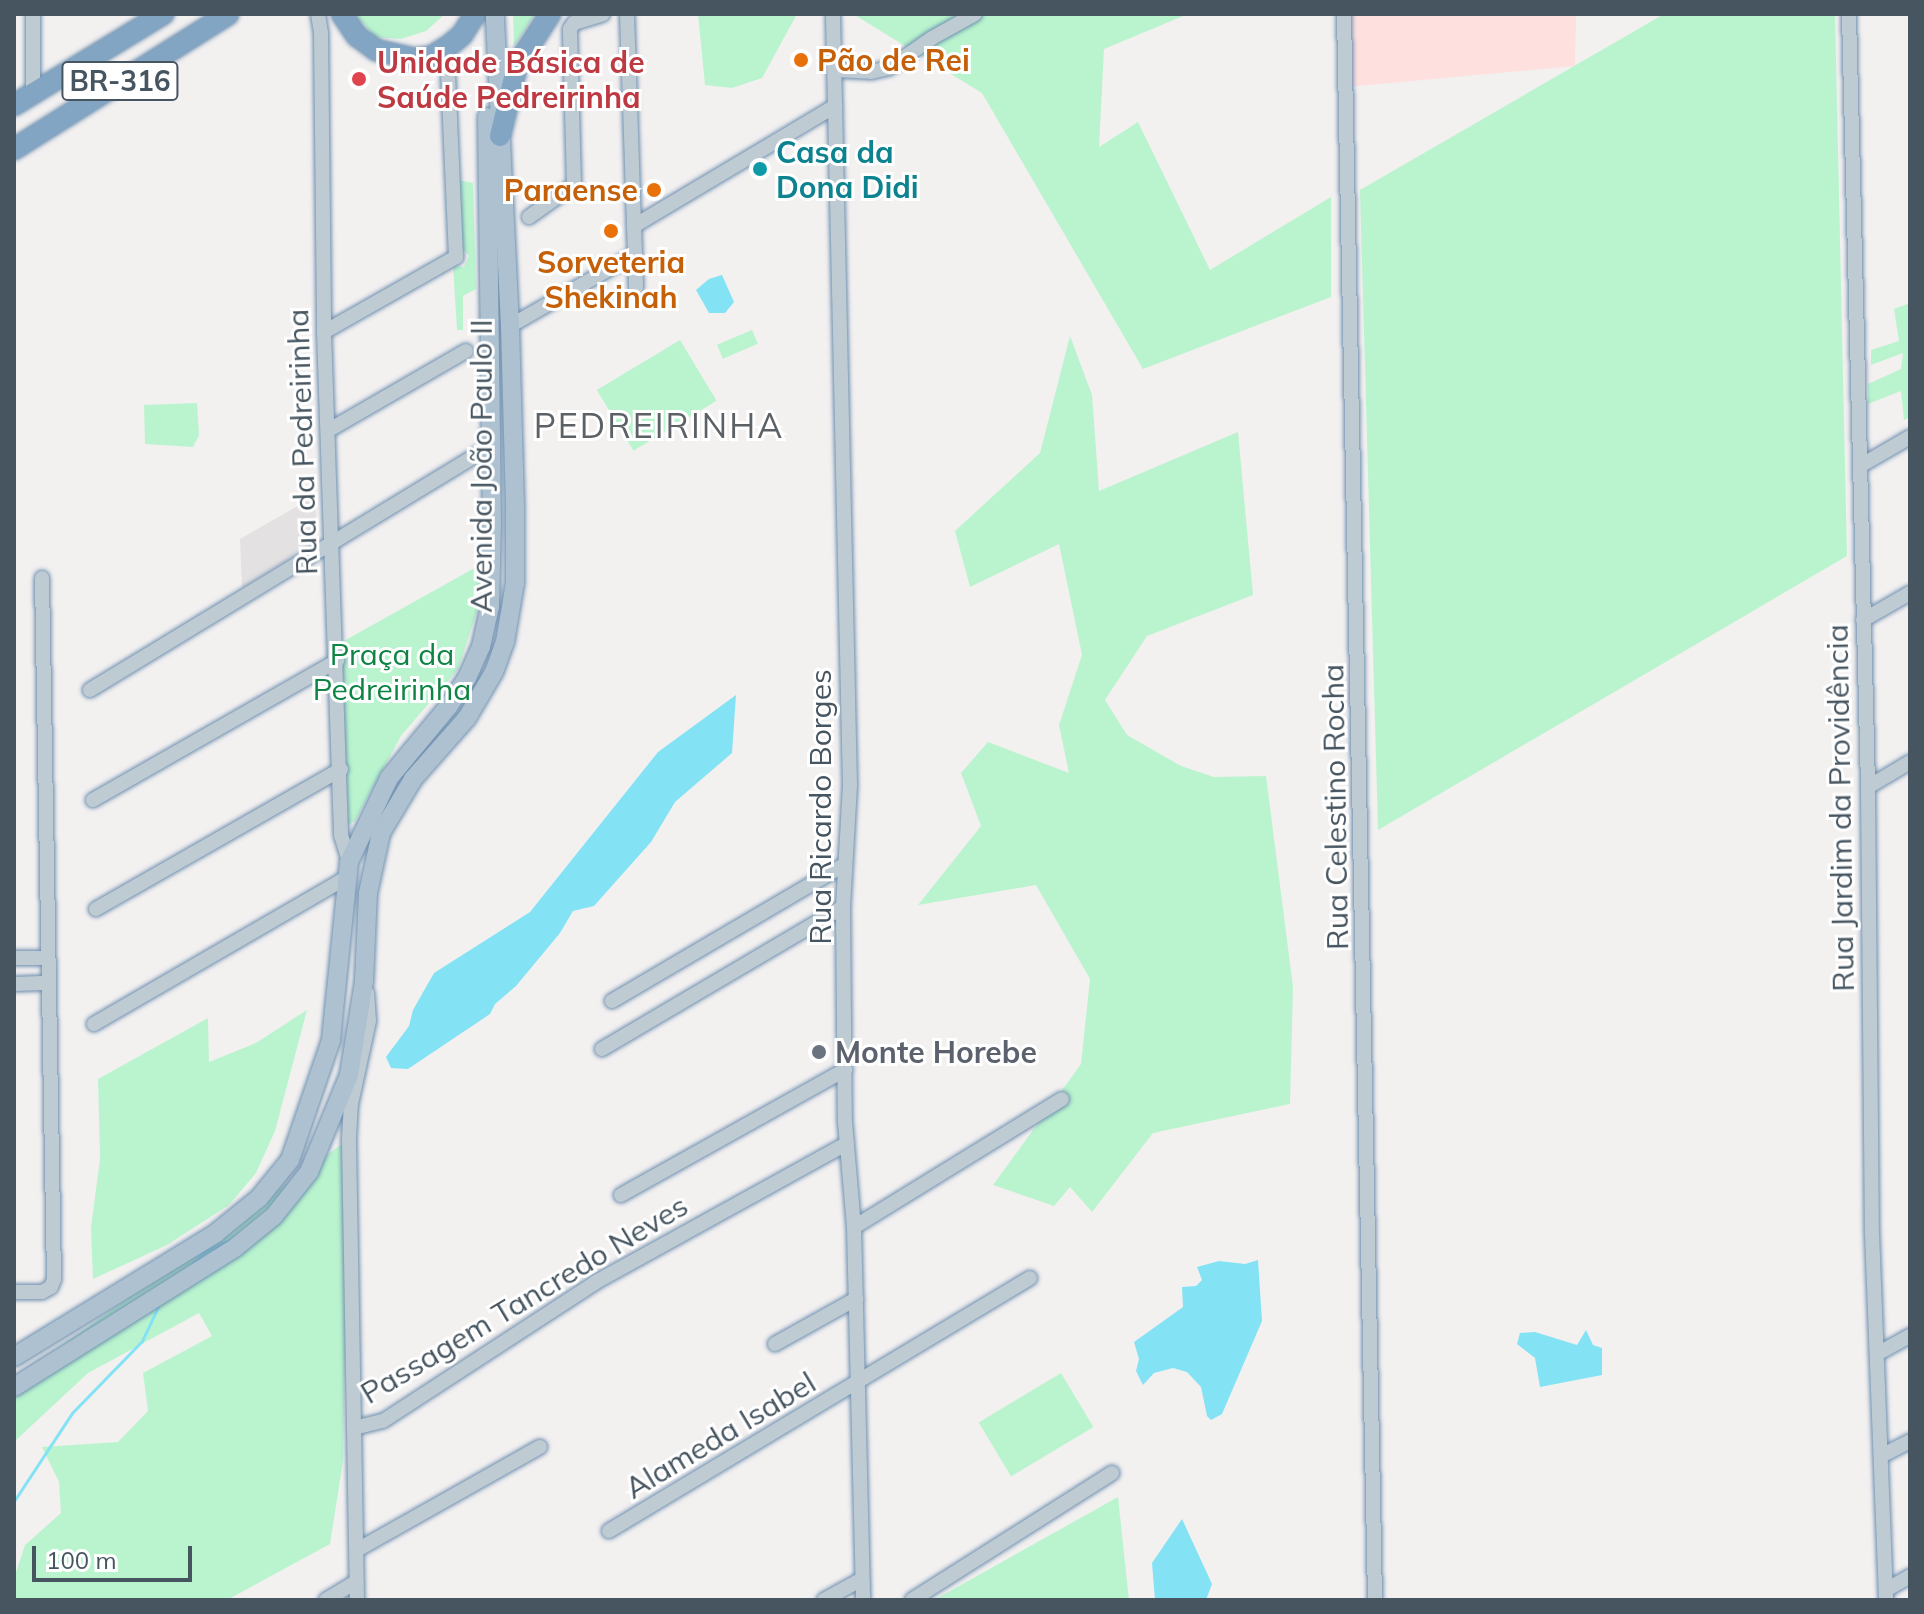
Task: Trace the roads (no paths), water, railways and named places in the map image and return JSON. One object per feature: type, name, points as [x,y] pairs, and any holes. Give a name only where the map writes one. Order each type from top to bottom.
[{"type":"highway","name":"BR-316","points":[[14,105],[163,14]]},
{"type":"highway","name":"BR-316","points":[[14,149],[228,14]]},
{"type":"highway","points":[[342,14],[357,36],[376,50],[400,59],[414,59],[431,57],[450,45],[462,35],[475,14]]},
{"type":"highway","points":[[500,136],[517,65],[550,14]]},
{"type":"main road","name":"Avenida João Paulo II","points":[[14,1357],[186,1252],[259,1198],[290,1160],[331,1040],[348,870],[389,778],[448,707],[467,678],[481,647],[490,606],[487,14]]},
{"type":"main road","name":"Avenida João Paulo II","points":[[14,1387],[199,1272],[274,1216],[309,1172],[349,1075],[364,981],[368,893],[381,833],[413,779],[467,718],[494,672],[512,614],[515,506],[495,14]]},
{"type":"street","points":[[33,14],[33,95]]},
{"type":"street","points":[[529,217],[574,185],[570,29],[574,23],[603,14]]},
{"type":"street","points":[[627,14],[636,288]]},
{"type":"street","name":"Rua Ricardo Borges","points":[[833,14],[850,785],[843,907],[846,1144],[854,1227],[863,1600]]},
{"type":"street","points":[[835,70],[871,72],[889,68],[975,14]]},
{"type":"street","name":"Rua Celestino Rocha","points":[[1344,14],[1375,1600]]},
{"type":"street","name":"Rua Jardim da Providência","points":[[1849,14],[1868,787],[1872,1233],[1886,1595]]},
{"type":"street","name":"Rua da Pedreirinha","points":[[316,16],[321,33],[324,332],[342,844],[348,870]]},
{"type":"street","points":[[324,332],[456,257],[448,77]]},
{"type":"street","points":[[634,226],[835,106]]},
{"type":"street","points":[[510,326],[635,254]]},
{"type":"street","points":[[329,430],[466,351]]},
{"type":"street","points":[[1860,466],[1910,437]]},
{"type":"street","points":[[90,690],[331,540],[491,446]]},
{"type":"street","points":[[14,1292],[42,1292],[51,1287],[54,1279],[42,578]]},
{"type":"street","points":[[1863,620],[1910,593]]},
{"type":"street","points":[[93,800],[337,661]]},
{"type":"street","points":[[1868,787],[1910,762]]},
{"type":"street","points":[[96,909],[341,769]]},
{"type":"street","points":[[612,1001],[844,865]]},
{"type":"street","points":[[94,1024],[348,870]]},
{"type":"street","points":[[602,1049],[843,907]]},
{"type":"street","points":[[14,958],[47,958]]},
{"type":"street","points":[[357,1600],[349,1139],[351,1104],[369,1021],[364,981]]},
{"type":"street","points":[[14,984],[48,983]]},
{"type":"street","points":[[621,1195],[845,1070]]},
{"type":"street","points":[[854,1227],[1062,1099]]},
{"type":"street","name":"Passagem Tancredo Neves","points":[[354,1428],[383,1421],[596,1282],[846,1144]]},
{"type":"street","name":"Alameda Isabel","points":[[609,1531],[1030,1278]]},
{"type":"street","points":[[775,1344],[856,1299]]},
{"type":"street","points":[[1877,1354],[1910,1336]]},
{"type":"street","points":[[1881,1456],[1910,1441]]},
{"type":"street","points":[[357,1550],[540,1447]]},
{"type":"street","points":[[912,1600],[1112,1473]]},
{"type":"street","points":[[1886,1595],[1910,1576]]},
{"type":"street","points":[[824,1600],[862,1579]]},
{"type":"street","points":[[326,1600],[356,1582]]},
{"type":"water","points":[[722,275],[734,302],[725,313],[709,313],[696,290],[709,279]]},
{"type":"water","points":[[736,695],[732,753],[675,802],[651,842],[594,906],[573,911],[560,933],[516,986],[495,1004],[490,1014],[408,1069],[391,1068],[386,1057],[409,1026],[413,1010],[434,973],[530,912],[658,752]]},
{"type":"water","points":[[1258,1260],[1262,1321],[1222,1414],[1211,1420],[1207,1416],[1201,1387],[1187,1372],[1173,1368],[1154,1373],[1143,1385],[1136,1371],[1139,1359],[1134,1342],[1183,1307],[1182,1287],[1196,1286],[1202,1280],[1197,1267],[1219,1261],[1245,1264]]},
{"type":"water","points":[[1586,1330],[1593,1345],[1602,1348],[1602,1375],[1540,1387],[1535,1358],[1517,1344],[1520,1333],[1535,1332],[1577,1345]]},
{"type":"water","points":[[1182,1519],[1212,1584],[1206,1600],[1155,1600],[1152,1563]]},
{"type":"waterway","points":[[193,1264],[203,1253],[230,1240]]},
{"type":"waterway","points":[[14,1501],[72,1413],[142,1341],[158,1306]]},
{"type":"place","name":"Pão de Rei","points":[[801,60]]},
{"type":"place","name":"Unidade Básica de Saúde Pedreirinha","points":[[359,79]]},
{"type":"place","name":"Casa da Dona Didi","points":[[760,169]]},
{"type":"place","name":"Paraense","points":[[654,190]]},
{"type":"place","name":"Sorveteria Shekinah","points":[[611,231]]},
{"type":"place","name":"Monte Horebe","points":[[819,1052]]},
{"type":"district","name":"PEDREIRINHA","points":[[659,426]]},
{"type":"park label","name":"Praça da Pedreirinha","points":[[392,671]]}]
